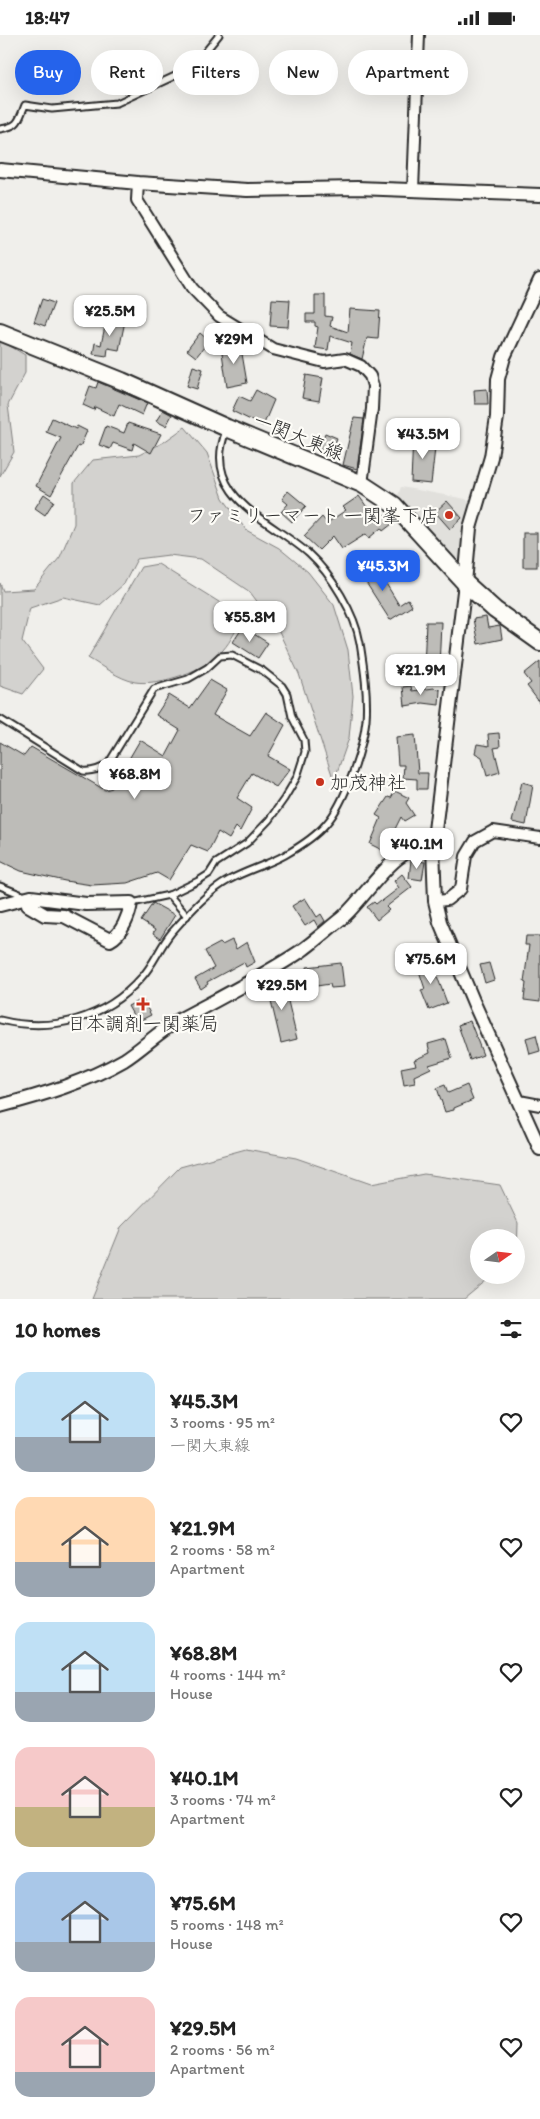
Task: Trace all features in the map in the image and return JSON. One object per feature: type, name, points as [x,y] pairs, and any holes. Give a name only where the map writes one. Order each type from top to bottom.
[{"type":"main road","name":"一関大東線","points":[[0,332],[122,381],[227,428],[362,484],[394,505],[466,583],[495,610],[540,642]]},
{"type":"street","points":[[413,190],[420,35]]},
{"type":"street","points":[[0,170],[138,183],[247,190],[357,188],[540,195]]},
{"type":"street","points":[[138,183],[137,200],[192,288],[219,316],[273,349],[324,362],[344,359],[361,366],[370,376],[373,386],[372,409],[362,484]]},
{"type":"street","points":[[540,280],[504,357],[498,379],[497,417],[491,457],[470,528],[466,583],[434,847],[435,901],[449,947],[540,1149]]},
{"type":"street","points":[[435,901],[447,900],[461,889],[466,857],[476,841],[492,831],[540,838]]},
{"type":"street","points":[[0,1106],[44,1094],[124,1060],[177,1021],[241,987],[302,950],[346,915],[390,866],[409,849],[425,845],[434,847]]},
{"type":"street","points":[[0,905],[31,897],[86,905],[131,903],[126,920],[115,938],[110,940],[64,916],[45,915],[28,905],[31,897]]},
{"type":"street","points":[[519,1101],[540,1105]]},
{"type":"lane","points":[[0,129],[13,127],[19,121],[24,105],[52,109],[117,103],[192,68],[219,35]]},
{"type":"lane","points":[[0,1020],[18,1024],[56,1025],[79,1019],[108,1007],[142,977],[167,938],[205,897],[228,880],[283,857],[305,842],[326,824],[347,791],[366,721],[365,680],[360,640],[347,605],[329,577],[310,555],[260,519],[238,500],[226,480],[220,463],[220,446],[227,428]]},
{"type":"lane","points":[[0,719],[87,772],[108,764],[154,689],[188,679],[226,654],[243,660],[263,671],[282,686],[287,694],[292,717],[305,745],[304,758],[284,799],[269,820],[247,843],[216,863],[209,874],[169,895],[131,903]]},
{"type":"lane","points":[[0,886],[31,897]]},
{"type":"lane","points":[[169,895],[186,916]]},
{"type":"shaded area","points":[[0,340],[25,355],[25,373],[8,405],[14,452],[0,476]]},
{"type":"shaded area","points":[[185,427],[207,453],[223,498],[246,530],[279,548],[308,572],[334,605],[348,650],[353,696],[349,738],[334,781],[299,674],[277,628],[250,592],[201,559],[169,555],[137,559],[124,584],[100,605],[63,597],[30,608],[22,641],[43,669],[23,694],[0,686],[0,583],[3,591],[34,589],[60,557],[74,524],[74,483],[93,460],[139,455],[164,442]]},
{"type":"shaded area","points":[[401,487],[466,499],[470,504],[461,559],[452,561],[397,498]]},
{"type":"shaded area","points":[[158,564],[243,617],[226,646],[206,664],[170,679],[145,683],[135,682],[117,675],[88,658],[141,567]]},
{"type":"shaded area","points":[[246,1149],[296,1158],[371,1184],[424,1174],[500,1185],[518,1223],[518,1229],[470,1229],[470,1284],[482,1284],[464,1299],[92,1299],[121,1227],[180,1167]]},
{"type":"building","points":[[315,295],[325,295],[325,316],[332,317],[330,326],[348,332],[350,309],[380,311],[378,339],[367,338],[362,359],[350,354],[352,343],[330,336],[328,350],[315,348],[318,327],[315,326],[315,322],[306,322],[306,314],[315,314]]},
{"type":"building","points":[[42,299],[54,303],[45,326],[34,322]]},
{"type":"building","points":[[272,299],[290,300],[288,327],[270,326]]},
{"type":"building","points":[[107,317],[125,321],[119,350],[108,348],[107,356],[93,354],[95,343],[101,345]]},
{"type":"building","points":[[200,333],[209,341],[196,357],[187,350]]},
{"type":"building","points":[[240,342],[247,383],[227,387],[221,346]]},
{"type":"building","points":[[193,366],[203,369],[197,389],[187,386]]},
{"type":"building","points":[[306,375],[323,378],[319,401],[302,398]]},
{"type":"building","points":[[98,382],[147,403],[142,415],[119,404],[114,416],[95,407],[94,410],[83,405],[90,386],[96,388]]},
{"type":"building","points":[[487,389],[488,404],[475,404],[474,390]]},
{"type":"building","points":[[256,390],[274,400],[263,426],[232,411],[239,396],[250,401]]},
{"type":"building","points":[[163,410],[172,415],[166,426],[156,421]]},
{"type":"building","points":[[52,418],[76,429],[77,426],[87,431],[80,447],[78,446],[51,495],[36,486],[61,438],[46,432]]},
{"type":"building","points":[[354,418],[364,419],[357,469],[343,465]]},
{"type":"building","points":[[128,423],[161,434],[151,453],[134,443],[132,450],[113,443],[110,449],[99,445],[106,426],[124,433]]},
{"type":"building","points":[[325,433],[337,438],[330,456],[318,451]]},
{"type":"building","points":[[413,437],[436,439],[431,484],[411,482]]},
{"type":"building","points":[[288,491],[306,506],[292,522],[281,512],[288,504],[282,499]]},
{"type":"building","points":[[44,494],[54,501],[45,515],[35,508]]},
{"type":"building","points":[[359,496],[372,514],[375,511],[380,518],[384,514],[392,524],[383,531],[381,528],[369,538],[366,534],[342,549],[333,536],[319,550],[304,536],[322,517],[327,523],[346,510],[343,507]]},
{"type":"building","name":"ファミリーマート 一関峯下店","points":[[447,501],[462,518],[450,529],[435,512]]},
{"type":"building","points":[[523,533],[537,533],[537,567],[523,567]]},
{"type":"building","points":[[373,562],[399,605],[408,599],[412,606],[390,620],[360,570]]},
{"type":"building","points":[[486,617],[488,628],[500,626],[502,639],[478,644],[473,619]]},
{"type":"building","points":[[426,622],[441,622],[439,668],[424,668]]},
{"type":"building","points":[[243,627],[268,643],[258,658],[233,642]]},
{"type":"building","points":[[540,661],[540,703],[527,686],[531,683],[524,674]]},
{"type":"building","points":[[210,680],[227,690],[213,715],[250,736],[266,712],[285,725],[268,756],[290,769],[276,787],[252,773],[237,798],[252,808],[240,831],[236,827],[229,839],[218,832],[208,852],[191,845],[169,880],[157,873],[127,883],[92,885],[21,871],[0,861],[0,742],[24,756],[31,747],[105,790],[112,788],[140,740],[166,756],[180,730],[156,715],[169,695],[190,708]]},
{"type":"building","points":[[411,686],[412,691],[434,688],[440,690],[439,705],[423,703],[405,706],[403,687]]},
{"type":"building","points":[[499,733],[500,747],[494,748],[500,772],[487,776],[482,757],[475,753],[477,744],[489,746],[488,734]]},
{"type":"building","points":[[415,735],[418,773],[428,773],[427,789],[417,789],[417,779],[403,778],[404,765],[398,765],[396,737]]},
{"type":"building","points":[[522,782],[533,785],[526,825],[512,822]]},
{"type":"building","points":[[395,791],[409,798],[406,803],[414,815],[404,821],[401,817],[384,851],[370,844],[381,818],[376,815],[388,797],[391,798]]},
{"type":"building","points":[[411,860],[425,862],[422,880],[409,878]]},
{"type":"building","points":[[402,874],[412,887],[386,907],[389,910],[377,920],[367,907],[374,902],[376,904],[382,901],[399,888],[394,881]]},
{"type":"building","points":[[305,898],[317,917],[321,914],[325,921],[318,927],[314,920],[305,926],[292,906]]},
{"type":"building","points":[[153,903],[175,915],[160,939],[153,934],[155,930],[141,921]]},
{"type":"building","points":[[526,936],[540,936],[540,1002],[524,1000],[526,983],[524,982],[529,945],[525,945]]},
{"type":"building","points":[[232,940],[236,949],[247,942],[255,962],[246,967],[244,962],[207,982],[208,984],[201,989],[195,979],[214,968],[205,951],[220,943],[222,945]]},
{"type":"building","points":[[430,957],[447,1003],[429,1010],[421,990],[425,989],[416,962]]},
{"type":"building","points":[[341,963],[344,987],[331,988],[330,984],[310,987],[307,967]]},
{"type":"building","points":[[489,963],[494,980],[485,983],[480,965]]},
{"type":"building","points":[[283,980],[297,1039],[281,1043],[267,984]]},
{"type":"building","points":[[142,999],[151,1015],[137,1022],[128,1006]]},
{"type":"building","points":[[470,1021],[483,1055],[470,1060],[458,1025]]},
{"type":"building","points":[[536,1035],[540,1051],[530,1054],[526,1038]]},
{"type":"building","points":[[446,1039],[452,1058],[429,1065],[431,1068],[414,1076],[415,1083],[404,1085],[401,1068],[416,1065],[414,1060],[430,1053],[428,1044]]},
{"type":"building","points":[[445,1085],[448,1093],[467,1085],[473,1100],[454,1108],[454,1110],[445,1112],[437,1088]]},
{"type":"place","name":"ファミリーマート 一関峯下店","points":[[449,515]]},
{"type":"place","name":"加茂神社","points":[[320,782]]},
{"type":"place","name":"日本調剤一関薬局","points":[[143,1004]]}]
